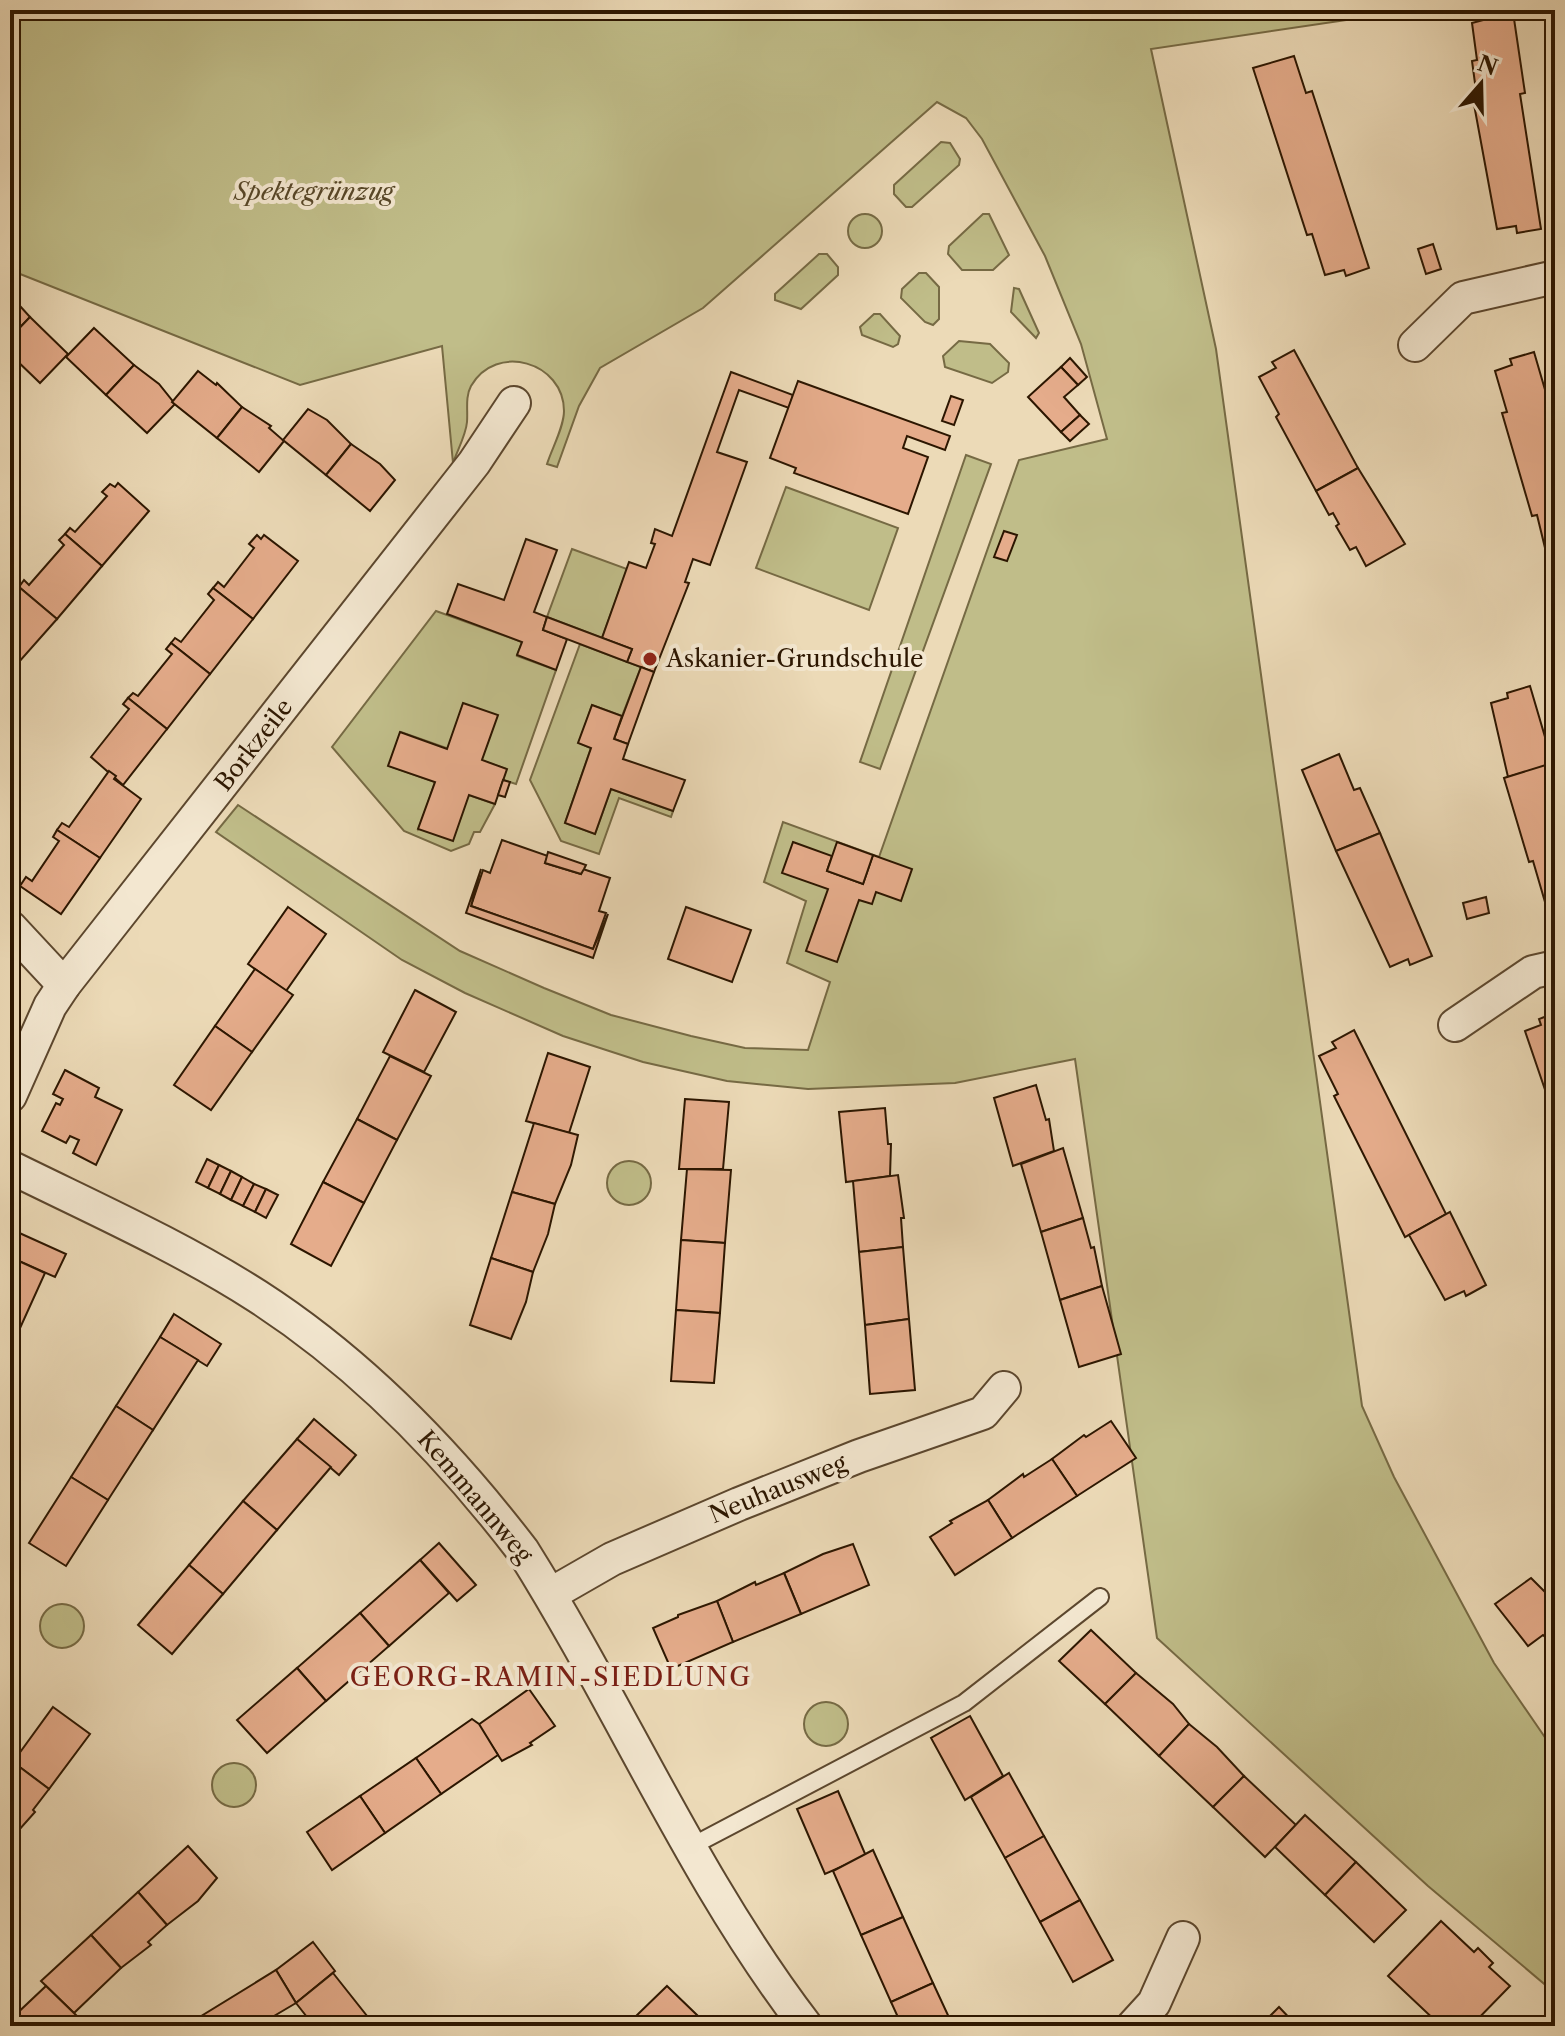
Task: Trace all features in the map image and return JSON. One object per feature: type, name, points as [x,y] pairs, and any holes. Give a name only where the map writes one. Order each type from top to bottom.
[{"type":"street","points":[[1415,345],[1463,298],[1555,277]]},
{"type":"street","name":"Borkzeile","points":[[10,1096],[50,1006],[64,985],[474,463],[514,403]]},
{"type":"street","points":[[10,927],[64,985]]},
{"type":"street","points":[[1455,1025],[1533,972],[1555,967]]},
{"type":"street","name":"Kemmannweg","points":[[10,1167],[199,1261],[259,1297],[351,1365],[410,1420],[488,1505],[551,1594],[731,1917],[771,1981],[806,2026]]},
{"type":"street","name":"Neuhausweg","points":[[551,1594],[612,1559],[739,1504],[859,1456],[983,1413],[1004,1388]]},
{"type":"street","points":[[1133,2026],[1154,2003],[1183,1938]]},
{"type":"lane","points":[[692,1846],[964,1703],[1100,1597]]},
{"type":"green space","name":"Spektegrünzug","points":[[10,10],[1414,10],[1151,49],[1216,349],[1362,1406],[1394,1477],[1494,1663],[1555,1752],[1555,1993],[1428,1886],[1157,1638],[1075,1059],[955,1083],[808,1089],[727,1081],[643,1062],[563,1036],[465,993],[402,960],[216,832],[238,805],[460,951],[611,1015],[745,1048],[808,1050],[830,982],[787,963],[806,901],[764,882],[783,822],[879,857],[1019,460],[1107,439],[1081,344],[1045,256],[982,139],[966,118],[937,102],[703,308],[600,368],[579,406],[557,467],[547,464],[563,417],[561,394],[553,380],[541,370],[511,362],[496,364],[482,372],[471,386],[466,427],[453,463],[442,346],[300,385],[10,270]]},
{"type":"green space","points":[[941,142],[950,143],[960,159],[959,165],[912,207],[906,207],[894,194],[894,185]]},
{"type":"green space","points":[[865,214],[877,219],[882,231],[877,243],[865,248],[853,243],[848,231],[853,219]]},
{"type":"green space","points":[[983,214],[989,214],[1009,255],[993,270],[962,270],[948,254],[949,246]]},
{"type":"green space","points":[[819,254],[827,254],[838,267],[838,275],[801,309],[775,300],[775,294]]},
{"type":"green space","points":[[919,273],[926,273],[939,287],[939,319],[933,325],[925,322],[901,298],[902,289]]},
{"type":"green space","points":[[1014,288],[1019,289],[1039,333],[1036,338],[1011,312]]},
{"type":"green space","points":[[874,314],[880,314],[900,336],[898,344],[893,347],[862,335],[860,327]]},
{"type":"green space","points":[[959,341],[990,344],[1009,363],[1008,372],[992,383],[945,367],[943,356]]},
{"type":"green space","points":[[966,455],[991,464],[880,769],[860,762]]},
{"type":"green space","points":[[786,487],[898,528],[869,610],[756,568]]},
{"type":"green space","points":[[572,549],[627,569],[602,638],[547,617]]},
{"type":"green space","points":[[436,611],[522,642],[517,656],[556,670],[516,784],[503,780],[506,769],[401,732],[389,766],[435,782],[419,829],[469,795],[495,804],[480,832],[474,832],[469,844],[451,851],[404,831],[332,747]]},
{"type":"green space","points":[[580,644],[641,667],[622,716],[592,705],[579,743],[591,748],[565,823],[595,834],[611,789],[673,811],[671,817],[619,798],[599,854],[561,841],[530,780]]},
{"type":"green space","points":[[629,1161],[645,1167],[651,1183],[645,1199],[629,1205],[613,1199],[607,1183],[613,1167]]},
{"type":"green space","points":[[62,1604],[78,1610],[84,1626],[78,1642],[62,1648],[46,1642],[40,1626],[46,1610]]},
{"type":"green space","points":[[826,1702],[842,1708],[848,1724],[842,1740],[826,1746],[810,1740],[804,1724],[810,1708]]},
{"type":"green space","points":[[234,1763],[250,1769],[256,1785],[250,1801],[234,1807],[218,1801],[212,1785],[218,1769]]},
{"type":"building","points":[[1513,12],[1525,93],[1520,94],[1541,229],[1517,233],[1516,226],[1497,229],[1473,99],[1477,98],[1472,61],[1477,60],[1472,23]]},
{"type":"building","points":[[1294,56],[1306,93],[1312,91],[1369,268],[1346,276],[1344,270],[1325,275],[1312,234],[1307,235],[1253,68]]},
{"type":"building","points":[[1433,244],[1441,269],[1426,274],[1418,249]]},
{"type":"building","points":[[10,295],[30,317],[10,338]]},
{"type":"building","points":[[30,317],[68,354],[40,383],[10,354],[10,338]]},
{"type":"building","points":[[94,328],[134,365],[106,395],[66,357]]},
{"type":"building","points":[[1294,350],[1358,468],[1316,491],[1276,417],[1279,414],[1259,377],[1276,368],[1272,362]]},
{"type":"building","points":[[1534,352],[1555,424],[1555,564],[1552,555],[1547,556],[1537,515],[1532,516],[1502,413],[1507,412],[1495,371],[1512,365],[1510,359]]},
{"type":"building","points":[[1070,358],[1087,377],[1078,385],[1061,367]]},
{"type":"building","points":[[134,365],[159,384],[175,404],[147,433],[106,395]]},
{"type":"building","points":[[1061,367],[1078,385],[1064,397],[1080,415],[1061,432],[1028,397]]},
{"type":"building","points":[[198,371],[217,383],[242,407],[217,438],[172,402]]},
{"type":"building","points":[[731,372],[793,395],[789,408],[739,390],[717,452],[747,462],[710,565],[693,559],[685,582],[689,583],[654,672],[627,662],[632,649],[602,638],[629,562],[646,568],[655,544],[651,543],[655,529],[672,536]]},
{"type":"building","points":[[798,381],[950,436],[945,450],[907,436],[903,448],[928,457],[908,514],[794,473],[796,468],[770,458]]},
{"type":"building","points":[[951,396],[963,400],[954,425],[942,421]]},
{"type":"building","points":[[242,407],[271,426],[269,428],[284,441],[259,472],[217,438]]},
{"type":"building","points":[[308,409],[327,420],[351,444],[326,475],[283,440]]},
{"type":"building","points":[[1080,415],[1089,424],[1070,441],[1061,432]]},
{"type":"building","points":[[351,444],[380,464],[395,480],[370,511],[326,475]]},
{"type":"building","points":[[1358,468],[1405,544],[1366,566],[1356,547],[1350,550],[1336,526],[1339,524],[1333,513],[1329,515],[1316,491]]},
{"type":"building","points":[[118,483],[149,511],[102,566],[65,534],[70,528],[75,532],[107,496],[102,492],[110,484],[115,487]]},
{"type":"building","points":[[1004,531],[1017,535],[1007,561],[994,557]]},
{"type":"building","points":[[65,534],[102,566],[57,619],[19,587],[24,580],[29,585],[64,545],[59,540]]},
{"type":"building","points":[[257,535],[261,539],[264,535],[298,561],[253,619],[213,588],[218,582],[224,587],[254,548],[249,544]]},
{"type":"building","points":[[526,539],[557,550],[534,612],[547,617],[543,630],[567,639],[556,670],[517,655],[522,642],[447,614],[458,584],[504,600]]},
{"type":"building","points":[[19,587],[57,619],[11,671],[10,607],[18,597],[14,592]]},
{"type":"building","points":[[213,588],[253,619],[210,674],[171,643],[175,638],[181,642],[214,600],[208,594]]},
{"type":"building","points":[[547,617],[632,649],[627,662],[543,630]]},
{"type":"building","points":[[171,643],[210,674],[167,729],[128,698],[133,693],[138,696],[172,654],[166,649]]},
{"type":"building","points":[[641,667],[654,672],[628,744],[614,739]]},
{"type":"building","points":[[1530,686],[1553,764],[1508,777],[1491,703],[1508,698],[1507,693]]},
{"type":"building","points":[[128,698],[167,729],[123,785],[91,757],[129,709],[123,704]]},
{"type":"building","points":[[463,703],[498,715],[482,760],[507,769],[495,804],[469,795],[453,841],[418,829],[435,782],[388,766],[400,732],[447,749]]},
{"type":"building","points":[[592,705],[622,716],[614,739],[628,744],[623,759],[685,780],[673,811],[611,789],[595,834],[565,823],[591,748],[578,743]]},
{"type":"building","points":[[1339,754],[1354,790],[1360,788],[1380,833],[1336,851],[1302,770]]},
{"type":"building","points":[[1549,764],[1555,783],[1555,899],[1545,902],[1533,861],[1529,862],[1504,778]]},
{"type":"building","points":[[109,771],[116,776],[114,779],[141,799],[100,858],[57,830],[62,823],[69,827]]},
{"type":"building","points":[[503,780],[510,782],[505,797],[498,795]]},
{"type":"building","points":[[57,830],[100,858],[61,914],[20,886],[26,877],[32,881],[59,841],[53,837]]},
{"type":"building","points":[[1380,833],[1432,956],[1410,965],[1408,959],[1390,967],[1336,851]]},
{"type":"building","points":[[502,840],[548,856],[545,863],[581,874],[583,869],[610,878],[599,911],[606,913],[593,949],[471,906],[483,870],[490,873]]},
{"type":"building","points":[[793,842],[832,856],[827,871],[863,884],[873,855],[912,869],[901,901],[876,892],[872,904],[859,900],[837,962],[806,951],[828,889],[782,873]]},
{"type":"building","points":[[837,842],[873,855],[863,884],[827,871]]},
{"type":"building","points":[[548,852],[586,865],[581,874],[545,863]]},
{"type":"building","points":[[481,869],[471,906],[593,949],[608,914],[593,958],[466,913]]},
{"type":"building","points":[[1486,897],[1489,913],[1467,919],[1463,903]]},
{"type":"building","points":[[288,907],[326,934],[286,991],[248,964]]},
{"type":"building","points":[[686,907],[751,930],[732,982],[668,959]]},
{"type":"building","points":[[255,969],[293,995],[252,1052],[215,1026]]},
{"type":"building","points":[[415,990],[456,1012],[424,1072],[383,1052]]},
{"type":"building","points":[[1555,1013],[1555,1119],[1525,1031],[1541,1025],[1539,1019]]},
{"type":"building","points":[[215,1026],[252,1052],[211,1110],[174,1085]]},
{"type":"building","points":[[1354,1030],[1446,1214],[1405,1237],[1334,1096],[1338,1094],[1319,1056],[1336,1048],[1332,1042]]},
{"type":"building","points":[[548,1053],[590,1067],[569,1133],[526,1121]]},
{"type":"building","points":[[390,1056],[431,1076],[397,1140],[357,1119]]},
{"type":"building","points":[[65,1070],[99,1088],[95,1097],[122,1110],[96,1165],[73,1153],[79,1140],[70,1136],[66,1143],[42,1131],[56,1103],[60,1105],[63,1099],[53,1094]]},
{"type":"building","points":[[1036,1085],[1046,1120],[1049,1119],[1054,1151],[1013,1166],[994,1098]]},
{"type":"building","points":[[685,1099],[729,1102],[723,1169],[679,1169]]},
{"type":"building","points":[[885,1108],[888,1144],[891,1144],[890,1176],[846,1182],[839,1112]]},
{"type":"building","points":[[357,1119],[397,1140],[364,1203],[323,1182]]},
{"type":"building","points":[[534,1123],[578,1135],[571,1165],[555,1204],[512,1192]]},
{"type":"building","points":[[1063,1148],[1083,1218],[1041,1232],[1021,1164]]},
{"type":"building","points":[[207,1159],[219,1165],[208,1188],[196,1182]]},
{"type":"building","points":[[219,1165],[231,1171],[220,1194],[208,1188]]},
{"type":"building","points":[[687,1169],[731,1170],[725,1243],[681,1240]]},
{"type":"building","points":[[231,1171],[242,1177],[231,1200],[220,1194]]},
{"type":"building","points":[[898,1175],[904,1218],[901,1218],[903,1247],[859,1252],[853,1181]]},
{"type":"building","points":[[242,1177],[254,1184],[243,1206],[231,1200]]},
{"type":"building","points":[[323,1182],[364,1203],[331,1266],[291,1244]]},
{"type":"building","points":[[254,1184],[266,1189],[255,1212],[243,1206]]},
{"type":"building","points":[[266,1189],[278,1195],[266,1218],[255,1212]]},
{"type":"building","points":[[512,1192],[555,1204],[548,1234],[533,1272],[491,1258]]},
{"type":"building","points":[[1450,1212],[1486,1285],[1466,1296],[1464,1291],[1445,1300],[1409,1235]]},
{"type":"building","points":[[1083,1218],[1091,1248],[1094,1247],[1102,1286],[1060,1300],[1041,1232]]},
{"type":"building","points":[[15,1231],[66,1254],[55,1277],[10,1257],[10,1243]]},
{"type":"building","points":[[681,1240],[725,1243],[720,1313],[676,1310]]},
{"type":"building","points":[[903,1247],[909,1319],[865,1325],[859,1252]]},
{"type":"building","points":[[10,1257],[45,1273],[11,1348],[10,1347]]},
{"type":"building","points":[[491,1258],[533,1272],[526,1302],[511,1339],[470,1325]]},
{"type":"building","points":[[1102,1286],[1121,1354],[1079,1367],[1060,1300]]},
{"type":"building","points":[[676,1310],[720,1313],[714,1383],[671,1381]]},
{"type":"building","points":[[174,1314],[221,1344],[207,1366],[160,1337]]},
{"type":"building","points":[[909,1319],[915,1390],[870,1394],[865,1325]]},
{"type":"building","points":[[160,1337],[198,1360],[153,1430],[116,1406]]},
{"type":"building","points":[[116,1406],[153,1430],[108,1500],[71,1477]]},
{"type":"building","points":[[314,1419],[356,1455],[339,1475],[297,1439]]},
{"type":"building","points":[[1111,1421],[1136,1458],[1077,1496],[1052,1459],[1084,1435],[1086,1437]]},
{"type":"building","points":[[297,1439],[331,1467],[277,1530],[243,1501]]},
{"type":"building","points":[[1052,1459],[1077,1496],[1012,1538],[988,1500],[1023,1474],[1024,1477]]},
{"type":"building","points":[[71,1477],[108,1500],[66,1566],[29,1543]]},
{"type":"building","points":[[988,1500],[1012,1538],[955,1575],[930,1537],[952,1523],[950,1521]]},
{"type":"building","points":[[243,1501],[277,1530],[223,1594],[189,1565]]},
{"type":"building","points":[[439,1543],[476,1585],[457,1601],[420,1560]]},
{"type":"building","points":[[853,1544],[869,1585],[801,1614],[784,1573],[823,1554]]},
{"type":"building","points":[[420,1560],[449,1593],[389,1646],[360,1613]]},
{"type":"building","points":[[189,1565],[223,1594],[172,1654],[138,1625]]},
{"type":"building","points":[[784,1573],[801,1614],[733,1642],[717,1601],[755,1582],[756,1585]]},
{"type":"building","points":[[1531,1578],[1555,1602],[1555,1646],[1543,1635],[1528,1646],[1495,1604]]},
{"type":"building","points":[[717,1601],[733,1642],[671,1669],[653,1628]]},
{"type":"building","points":[[360,1613],[389,1646],[326,1701],[297,1668]]},
{"type":"building","points":[[1091,1630],[1136,1673],[1105,1704],[1059,1661]]},
{"type":"building","points":[[297,1668],[326,1701],[267,1753],[237,1720]]},
{"type":"building","points":[[1136,1673],[1173,1704],[1189,1724],[1159,1756],[1105,1704]]},
{"type":"building","points":[[529,1689],[555,1726],[530,1743],[532,1745],[502,1761],[478,1725]]},
{"type":"building","points":[[53,1707],[90,1734],[49,1789],[13,1762]]},
{"type":"building","points":[[970,1716],[1003,1776],[965,1800],[931,1738]]},
{"type":"building","points":[[472,1719],[479,1724],[498,1755],[441,1794],[416,1758]]},
{"type":"building","points":[[1189,1724],[1217,1747],[1244,1776],[1213,1807],[1159,1756]]},
{"type":"building","points":[[416,1758],[441,1794],[385,1833],[360,1796]]},
{"type":"building","points":[[13,1762],[49,1789],[33,1810],[35,1812],[11,1839],[10,1766]]},
{"type":"building","points":[[1009,1773],[1044,1836],[1005,1858],[971,1797]]},
{"type":"building","points":[[1244,1776],[1296,1825],[1265,1857],[1213,1807]]},
{"type":"building","points":[[838,1791],[866,1856],[825,1874],[797,1809]]},
{"type":"building","points":[[360,1796],[385,1833],[332,1870],[307,1832]]},
{"type":"building","points":[[1305,1815],[1356,1862],[1325,1895],[1275,1847]]},
{"type":"building","points":[[1044,1836],[1080,1900],[1040,1922],[1005,1858]]},
{"type":"building","points":[[188,1846],[217,1878],[198,1901],[167,1925],[138,1892]]},
{"type":"building","points":[[873,1850],[903,1917],[861,1935],[833,1871]]},
{"type":"building","points":[[1356,1862],[1406,1910],[1374,1942],[1325,1895]]},
{"type":"building","points":[[138,1892],[167,1925],[148,1942],[151,1945],[121,1968],[91,1935]]},
{"type":"building","points":[[1080,1900],[1113,1960],[1073,1982],[1040,1922]]},
{"type":"building","points":[[903,1917],[933,1983],[891,2002],[861,1935]]},
{"type":"building","points":[[1441,1921],[1474,1952],[1478,1948],[1493,1963],[1489,1967],[1510,1986],[1471,2026],[1441,2026],[1388,1976]]},
{"type":"building","points":[[91,1935],[121,1968],[74,2013],[41,1981]]},
{"type":"building","points":[[313,1942],[335,1971],[296,2003],[276,1970]]},
{"type":"building","points":[[276,1970],[296,2003],[257,2026],[185,2026]]},
{"type":"building","points":[[333,1973],[371,2021],[367,2026],[314,2026],[296,2003]]},
{"type":"building","points":[[933,1983],[953,2026],[902,2026],[891,2002]]},
{"type":"building","points":[[46,1986],[78,2017],[69,2026],[10,2026],[10,2020]]},
{"type":"building","points":[[667,1986],[705,2026],[644,2026],[635,2017]]},
{"type":"building","points":[[1279,2007],[1297,2026],[1260,2026]]},
{"type":"place","name":"Askanier-Grundschule","points":[[650,659]]},
{"type":"district","name":"GEORG-RAMIN-SIEDLUNG","points":[[551,1677]]}]
